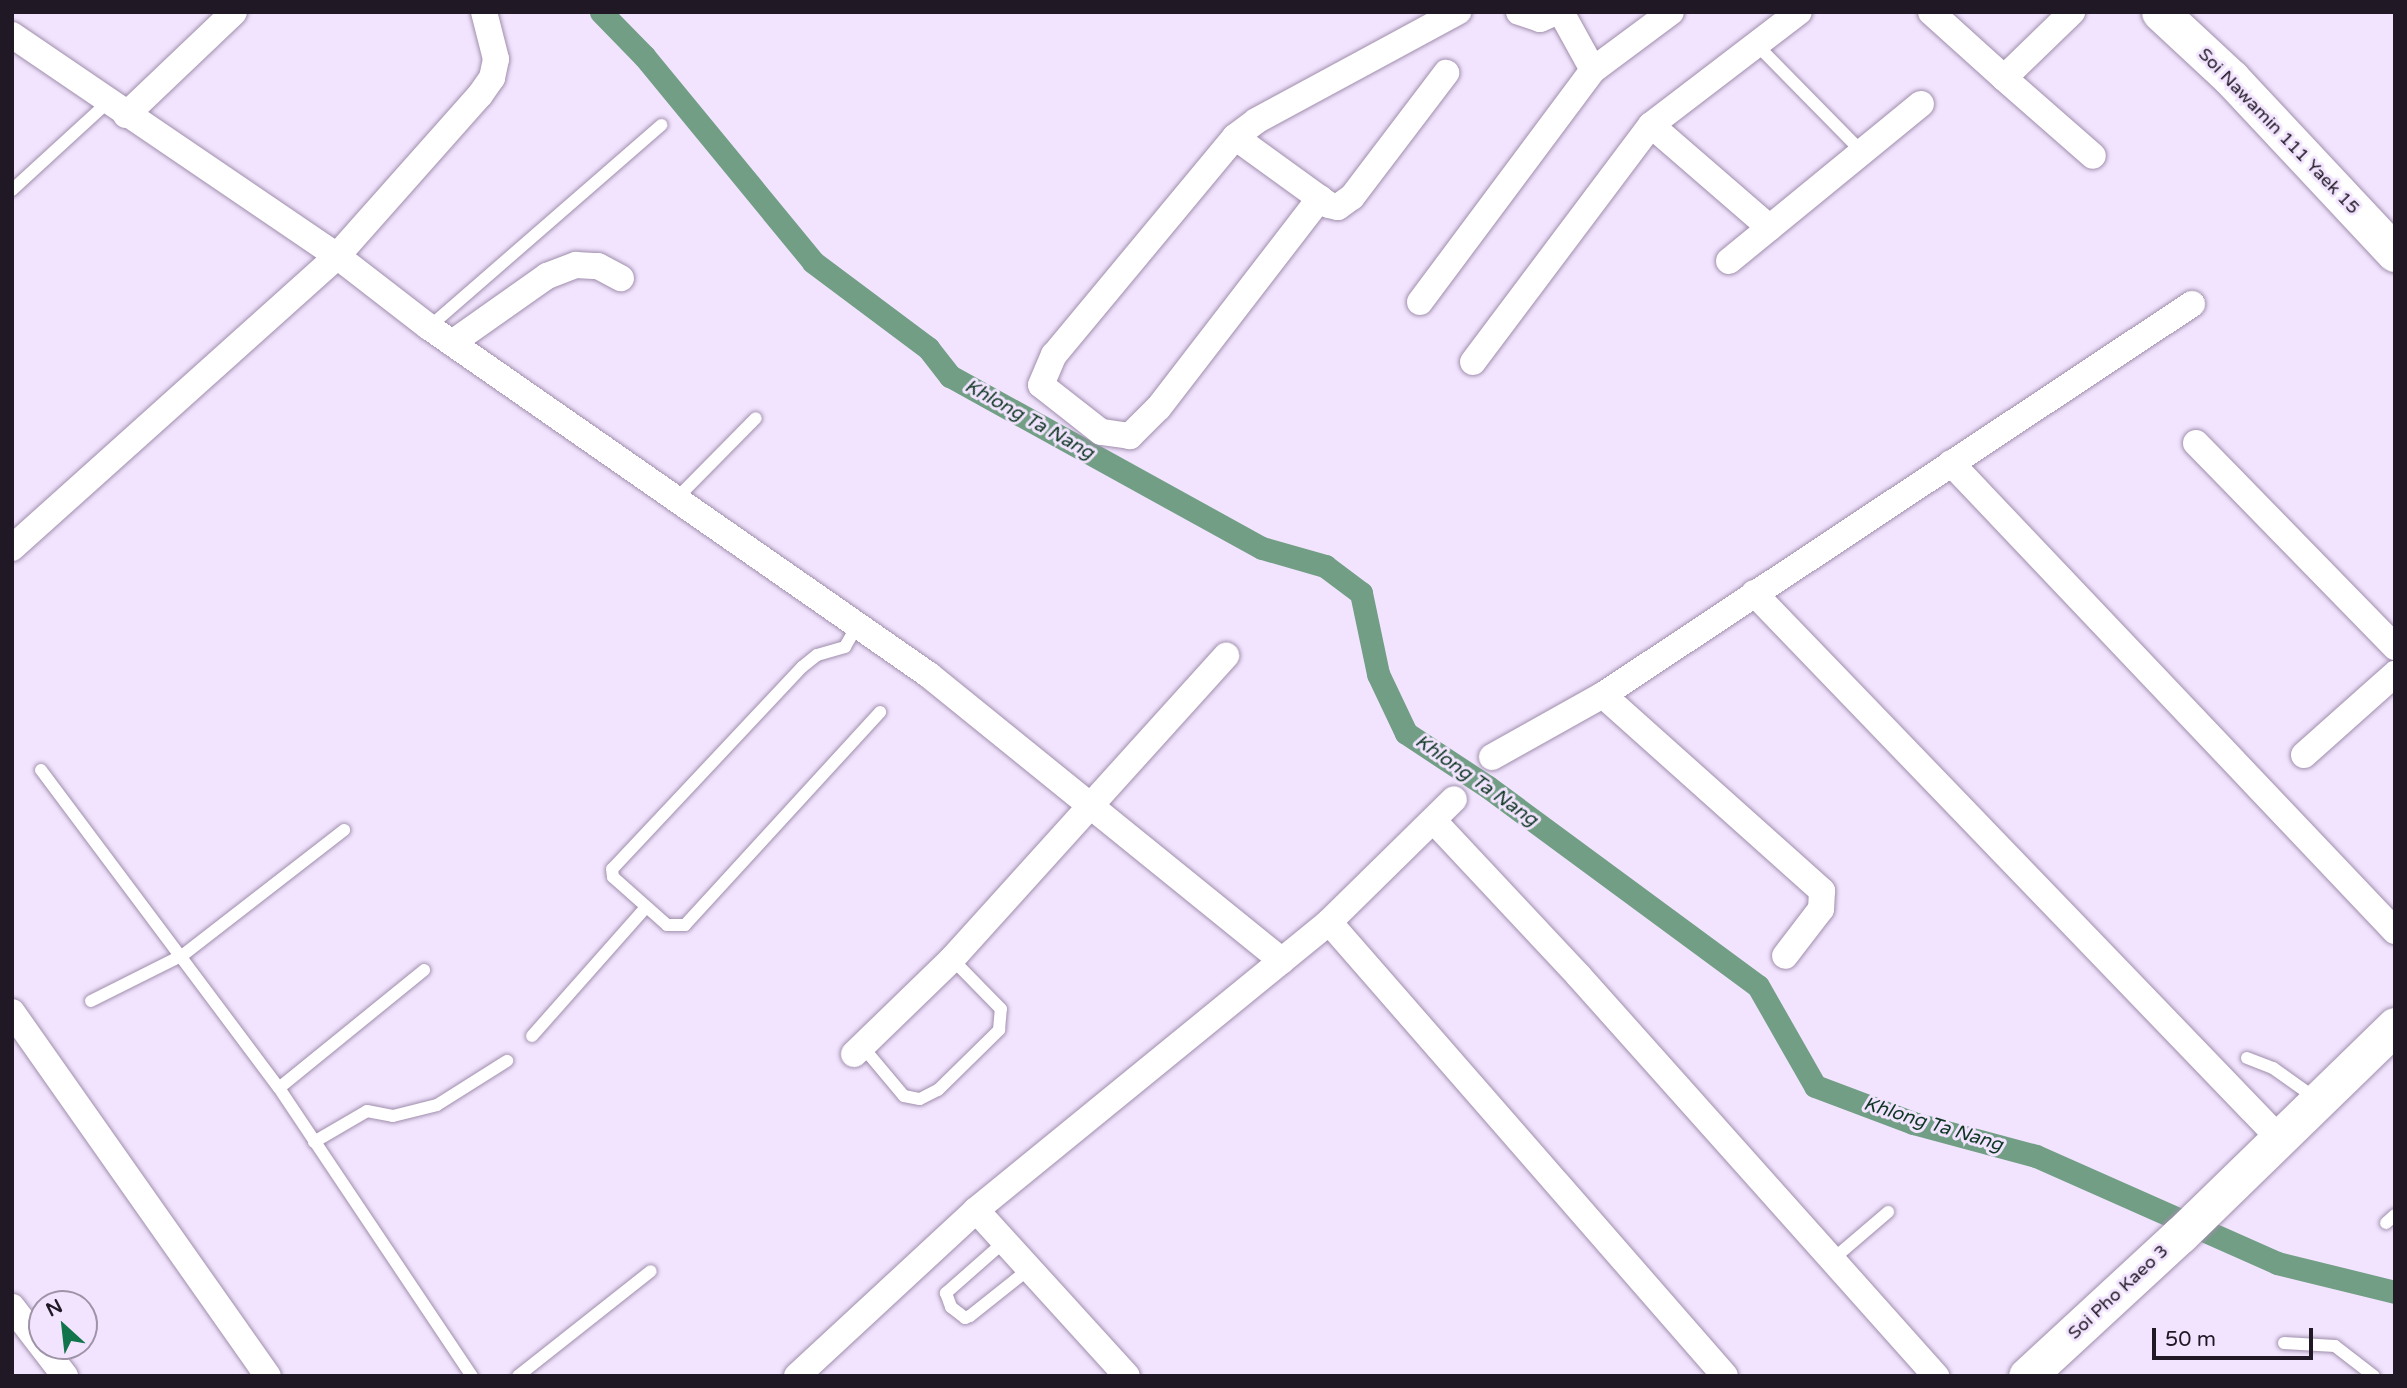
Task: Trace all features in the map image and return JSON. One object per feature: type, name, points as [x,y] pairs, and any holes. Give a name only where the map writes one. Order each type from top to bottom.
[{"type":"street","points":[[117,108],[234,12]]},
{"type":"street","points":[[12,548],[337,256],[492,78],[496,59],[484,12]]},
{"type":"street","points":[[1320,198],[1158,408],[1130,436],[1101,432],[1050,395],[1041,385],[1054,355],[1235,137],[1255,121],[1458,12]]},
{"type":"street","points":[[1518,12],[1540,19],[1559,12],[1593,70]]},
{"type":"street","points":[[1420,302],[1593,70],[1671,12]]},
{"type":"street","points":[[1474,362],[1651,125],[1799,12]]},
{"type":"street","points":[[1931,12],[2093,156]]},
{"type":"street","points":[[2004,78],[2072,12]]},
{"type":"street","name":"Soi Nawamin 111 Yaek 15","points":[[2160,12],[2231,78],[2395,253]]},
{"type":"street","points":[[12,35],[337,256],[429,327],[929,675],[1282,961]]},
{"type":"street","points":[[1235,137],[1320,198],[1338,207],[1352,197],[1446,73]]},
{"type":"street","points":[[1729,261],[1921,104]]},
{"type":"street","points":[[1651,125],[1770,228]]},
{"type":"street","points":[[452,343],[547,276],[576,265],[598,266],[621,278]]},
{"type":"street","points":[[1492,758],[1603,695],[2192,304]]},
{"type":"street","points":[[2196,443],[2395,647]]},
{"type":"street","points":[[1951,463],[2395,931]]},
{"type":"street","points":[[1754,593],[2279,1138],[2394,1029]]},
{"type":"street","points":[[858,1050],[952,959],[1094,806],[1226,656]]},
{"type":"street","points":[[2304,755],[2395,674]]},
{"type":"street","points":[[1603,695],[1822,891],[1821,909],[1785,956]]},
{"type":"street","points":[[797,1376],[976,1210],[1329,922],[1454,799]]},
{"type":"street","points":[[1434,821],[1578,975],[1936,1376]]},
{"type":"street","points":[[1329,922],[1725,1376]]},
{"type":"street","points":[[12,1012],[268,1376]]},
{"type":"street","name":"Soi Pho Kaeo 3","points":[[2027,1376],[2180,1235],[2279,1138]]},
{"type":"street","points":[[976,1210],[1127,1376]]},
{"type":"street","points":[[12,1307],[65,1376]]},
{"type":"lane","points":[[1756,44],[1862,152]]},
{"type":"lane","points":[[12,190],[117,108]]},
{"type":"lane","points":[[429,327],[661,125]]},
{"type":"lane","points":[[677,498],[756,418]]},
{"type":"lane","points":[[857,626],[845,647],[817,656],[802,667],[612,869],[622,887],[667,925],[685,925],[880,712]]},
{"type":"lane","points":[[41,770],[183,955],[279,1088],[472,1376]]},
{"type":"lane","points":[[91,1001],[183,955],[344,830]]},
{"type":"lane","points":[[532,1036],[646,907]]},
{"type":"lane","points":[[858,1050],[904,1096],[920,1099],[938,1090],[991,1039],[999,1030],[1001,1009],[952,959]]},
{"type":"lane","points":[[279,1088],[424,970]]},
{"type":"lane","points":[[2246,1058],[2273,1068],[2319,1101]]},
{"type":"lane","points":[[314,1142],[367,1111],[393,1116],[437,1105],[507,1061]]},
{"type":"lane","points":[[1832,1261],[1888,1212]]},
{"type":"lane","points":[[1004,1241],[946,1293],[951,1307],[959,1315],[971,1316],[1029,1269]]},
{"type":"lane","points":[[518,1376],[651,1271]]},
{"type":"lane","points":[[2284,1343],[2335,1346],[2374,1376]]},
{"type":"waterway","name":"Khlong Ta Nang","points":[[601,12],[644,56],[813,262],[928,348],[950,376],[1262,548],[1325,566],[1361,593],[1378,674],[1406,733],[1488,787],[1758,986],[1815,1086],[1913,1123],[2036,1156],[2277,1263],[2395,1292]]}]
